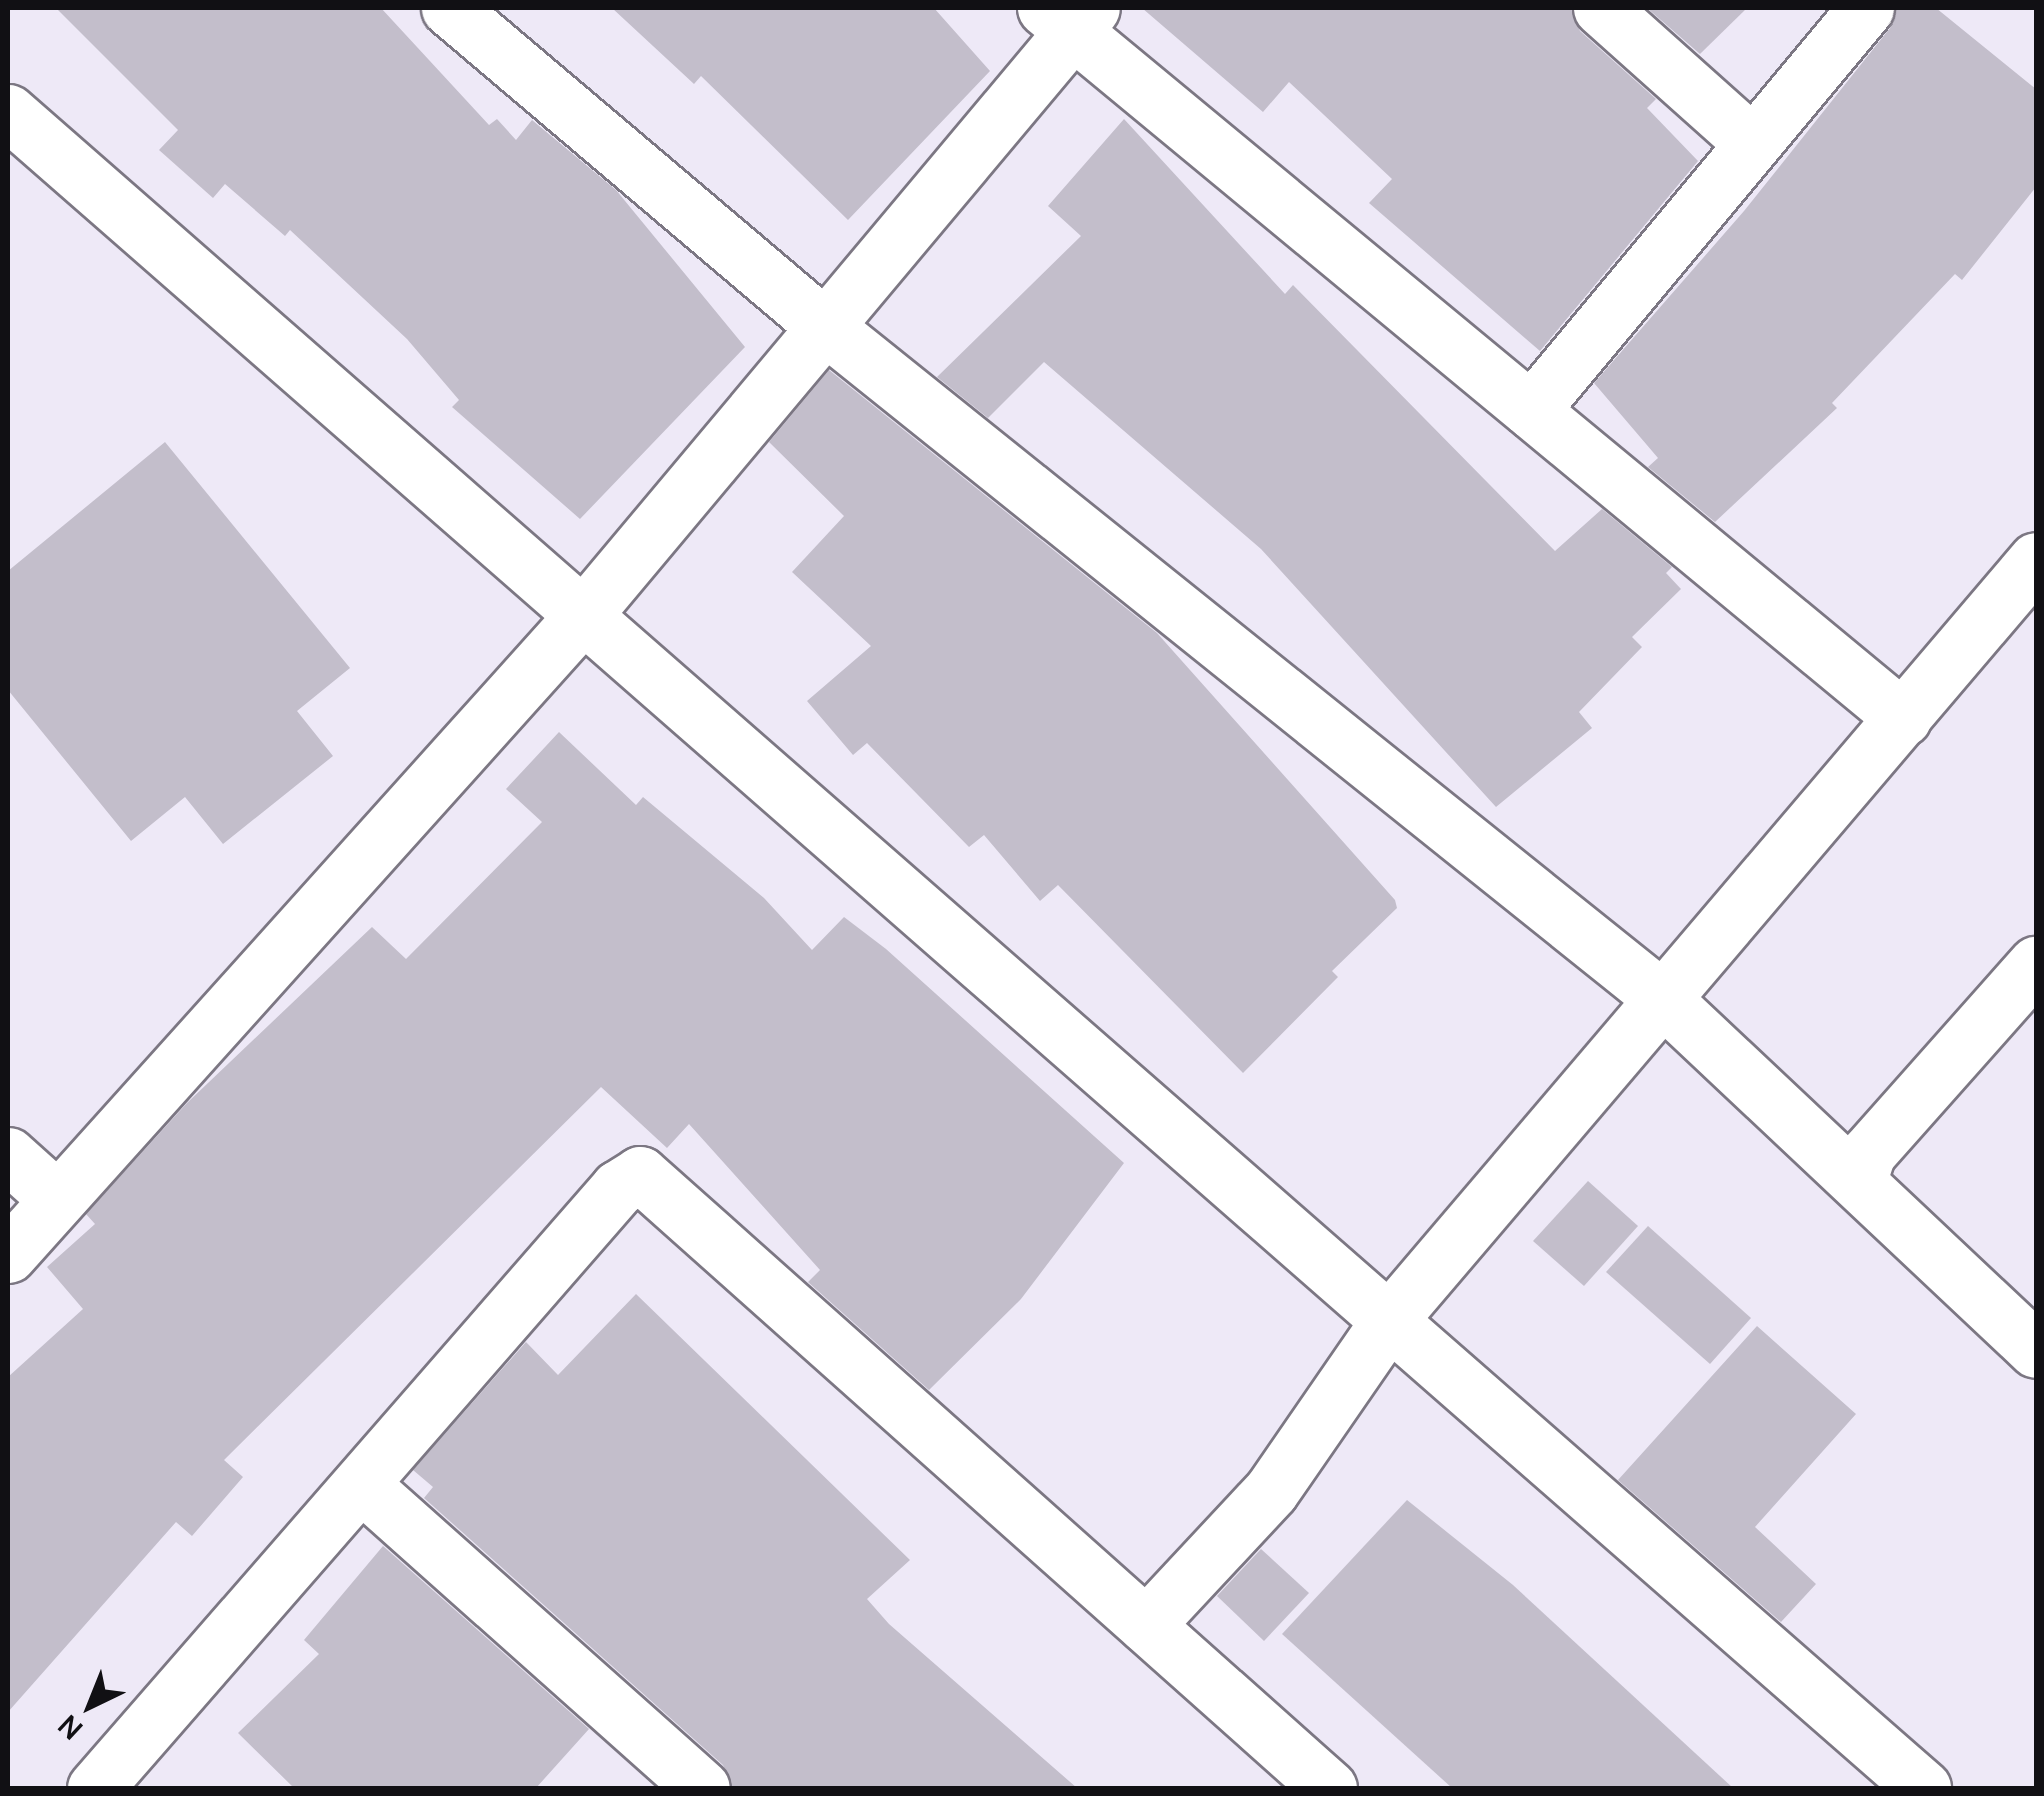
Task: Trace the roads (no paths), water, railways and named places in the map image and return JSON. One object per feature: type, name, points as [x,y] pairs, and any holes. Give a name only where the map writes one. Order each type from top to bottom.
[{"type":"street","points":[[449,8],[828,329],[1663,998],[1860,1177],[1874,1202],[2036,1350]]},
{"type":"street","points":[[1601,8],[1750,142]]},
{"type":"street","points":[[1531,410],[1750,142],[1866,8]]},
{"type":"street","points":[[8,1255],[585,612],[828,329],[1069,15],[1531,410],[1903,718]]},
{"type":"street","points":[[8,112],[585,612],[1924,1788]]},
{"type":"street","points":[[1146,1625],[1270,1491],[1389,1320],[2036,560]]},
{"type":"street","points":[[1860,1177],[1868,1153],[2036,964]]},
{"type":"street","points":[[8,1155],[56,1198]]},
{"type":"street","points":[[105,1785],[618,1188],[640,1174],[1329,1788]]},
{"type":"street","points":[[362,1485],[702,1788]]}]
